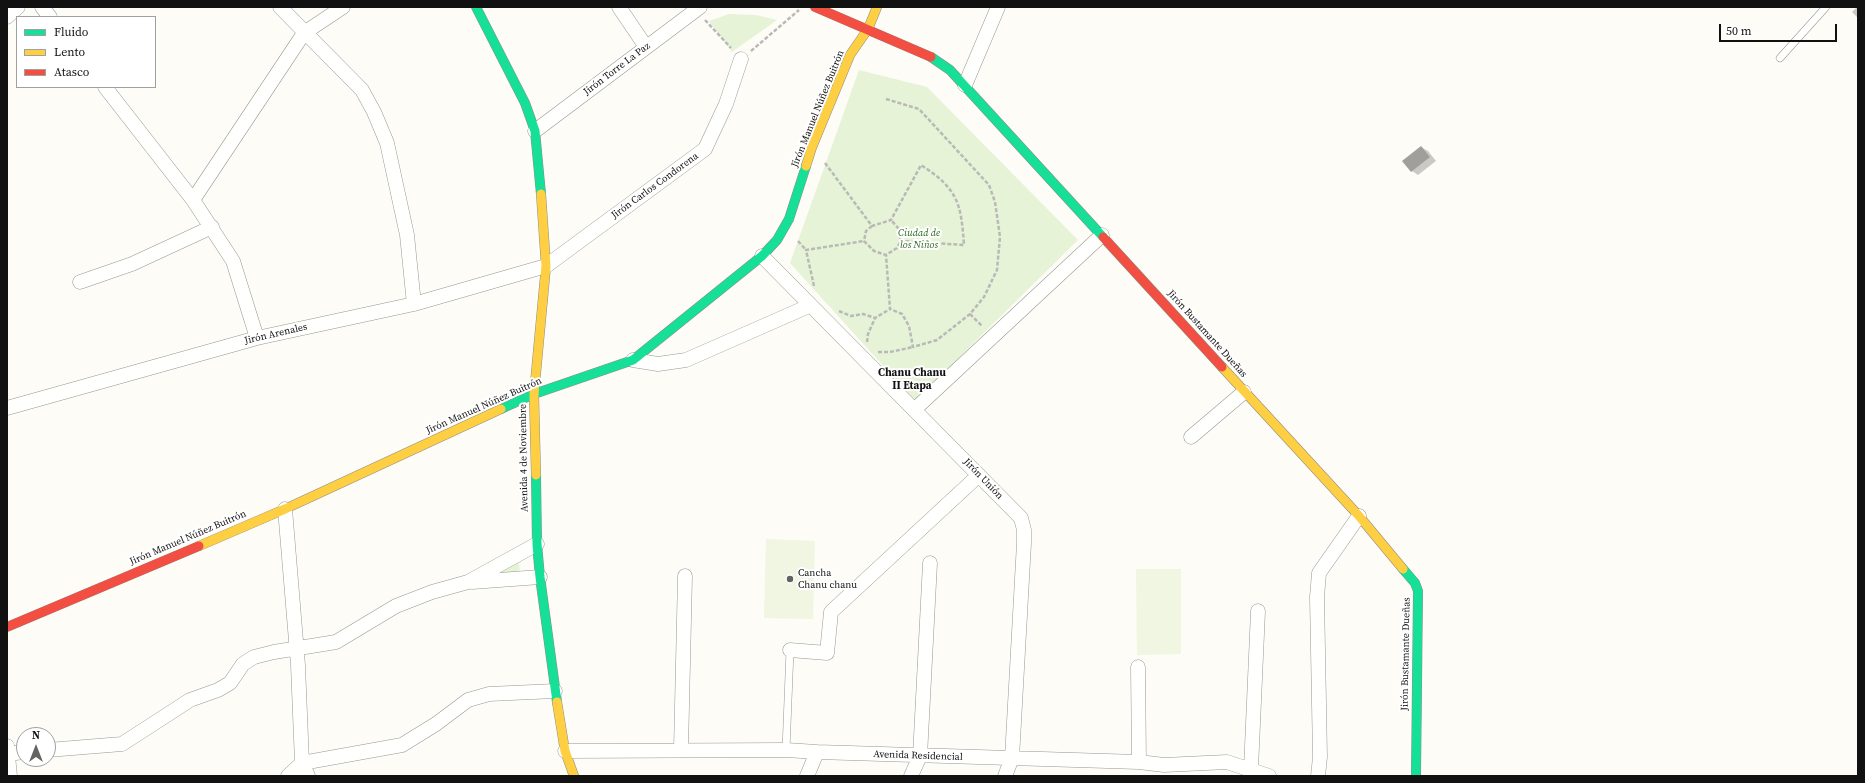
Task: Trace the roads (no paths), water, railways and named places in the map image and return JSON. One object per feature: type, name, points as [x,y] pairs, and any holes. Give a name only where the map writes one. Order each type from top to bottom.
[{"type":"street","points":[[7,17],[18,7]]},
{"type":"street","points":[[42,7],[49,16]]},
{"type":"street","points":[[280,7],[362,90],[374,112],[387,143],[407,235],[414,304]]},
{"type":"street","points":[[193,200],[304,33],[343,7]]},
{"type":"street","name":"Avenida 4 de Noviembre","points":[[476,7],[525,103],[535,131],[539,164],[546,266],[534,394],[537,544],[555,690],[565,751],[574,776]]},
{"type":"street","points":[[619,7],[646,47]]},
{"type":"street","name":"Jirón Bustamante Dueñas","points":[[815,7],[927,56],[950,70],[1359,516],[1415,583],[1418,591],[1416,776]]},
{"type":"street","name":"Jirón Manuel Núñez Buitrón","points":[[7,627],[285,509],[534,394],[633,360],[762,256],[777,240],[789,219],[812,147],[850,55],[868,29],[877,7]]},
{"type":"street","points":[[965,85],[998,7]]},
{"type":"street","name":"Jirón Torre La Paz","points":[[535,131],[698,8]]},
{"type":"street","name":"Jirón Carlos Condorena","points":[[546,266],[705,149],[726,104],[741,59]]},
{"type":"street","points":[[106,88],[193,200],[234,261],[257,338]]},
{"type":"street","points":[[80,282],[132,264],[212,227]]},
{"type":"street","points":[[914,410],[1102,235]]},
{"type":"street","name":"Jirón Unión","points":[[762,256],[809,306],[1021,518],[1024,530],[1012,758],[1004,776]]},
{"type":"street","name":"Jirón Arenales","points":[[7,408],[257,338],[414,304],[546,266]]},
{"type":"street","points":[[633,360],[658,364],[686,360],[809,306]]},
{"type":"street","points":[[1191,437],[1244,392]]},
{"type":"street","points":[[790,650],[827,653],[831,612],[979,475]]},
{"type":"street","points":[[285,509],[297,649],[302,763],[308,776]]},
{"type":"street","points":[[1318,776],[1320,757],[1317,597],[1319,573],[1359,516]]},
{"type":"street","points":[[468,582],[537,544]]},
{"type":"street","points":[[911,776],[920,756],[930,563]]},
{"type":"street","points":[[681,749],[685,576]]},
{"type":"street","points":[[56,749],[122,744],[190,700],[218,690],[230,683],[243,664],[254,657],[274,652],[336,642],[396,606],[432,592],[468,582],[540,577]]},
{"type":"street","points":[[1251,769],[1258,611]]},
{"type":"street","points":[[1138,667],[1139,762]]},
{"type":"street","points":[[288,776],[302,763],[402,745],[436,724],[468,700],[489,694],[555,690]]},
{"type":"street","points":[[7,746],[10,776]]},
{"type":"street","name":"Avenida Residencial","points":[[565,751],[681,749],[786,750],[920,756],[1012,758],[1117,769],[1139,762],[1164,765],[1227,762],[1269,776]]},
{"type":"street","points":[[807,776],[817,752]]},
{"type":"lane","points":[[1780,58],[1826,7]]},
{"type":"lane","points":[[786,750],[790,650]]},
{"type":"place","name":"Cancha Chanu chanu","points":[[790,579]]},
{"type":"district","name":"Chanu Chanu II Etapa","points":[[912,379]]},
{"type":"park label","name":"Ciudad de los Niños","points":[[919,238]]}]
